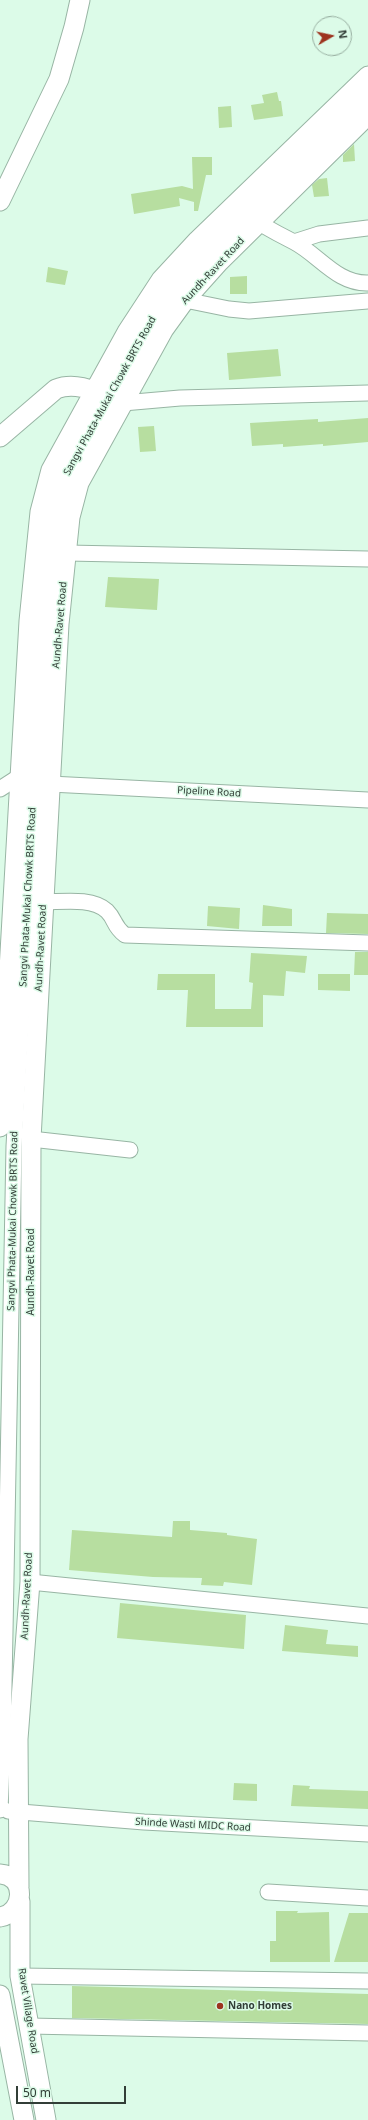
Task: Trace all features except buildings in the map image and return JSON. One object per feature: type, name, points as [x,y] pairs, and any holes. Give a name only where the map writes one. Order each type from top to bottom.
[{"type":"main road","points":[[0,201],[59,79],[80,0]]},
{"type":"main road","name":"Aundh-Ravet Road","points":[[20,1894],[6,1811],[18,1740],[30,1582],[31,1139],[59,624],[70,517],[79,483],[109,397],[127,332],[161,280],[198,240],[368,76]]},
{"type":"main road","name":"Aundh-Ravet Road","points":[[0,1127],[6,947],[20,776],[29,621],[40,512],[51,470],[186,300],[259,222],[368,115]]},
{"type":"main road","points":[[0,437],[56,389],[72,386],[109,397]]},
{"type":"main road","points":[[0,1874],[10,1877],[20,1894],[13,1912],[0,1917]]},
{"type":"main road","name":"Ravet Village Road","points":[[20,1894],[20,1976],[46,2120]]},
{"type":"main road","points":[[0,1995],[24,2120]]},
{"type":"street","name":"Sangvi Phata-Mukai Chowk BRTS Road","points":[[6,1811],[3,1731],[14,1146],[44,622],[55,515],[60,490],[65,476],[151,321],[173,290],[208,251],[368,96]]},
{"type":"street","points":[[259,222],[284,238],[294,242],[342,277],[359,283],[368,283]]},
{"type":"street","points":[[294,242],[323,233],[368,228]]},
{"type":"street","points":[[186,300],[229,309],[249,311],[368,302]]},
{"type":"street","points":[[109,397],[180,398],[368,393]]},
{"type":"street","points":[[67,552],[368,558]]},
{"type":"street","points":[[0,788],[20,776]]},
{"type":"street","name":"Pipeline Road","points":[[50,784],[368,800]]},
{"type":"street","points":[[44,902],[75,901],[98,907],[105,910],[112,917],[116,928],[125,935],[368,943]]},
{"type":"street","points":[[31,1139],[130,1150]]},
{"type":"street","points":[[30,1582],[368,1616]]},
{"type":"street","name":"Shinde Wasti MIDC Road","points":[[6,1811],[144,1822],[368,1834]]},
{"type":"street","points":[[268,1892],[368,1898]]},
{"type":"street","points":[[20,1976],[368,1981]]},
{"type":"street","points":[[29,2026],[368,2033]]},
{"type":"place","name":"Nano Homes","points":[[220,2006]]}]
